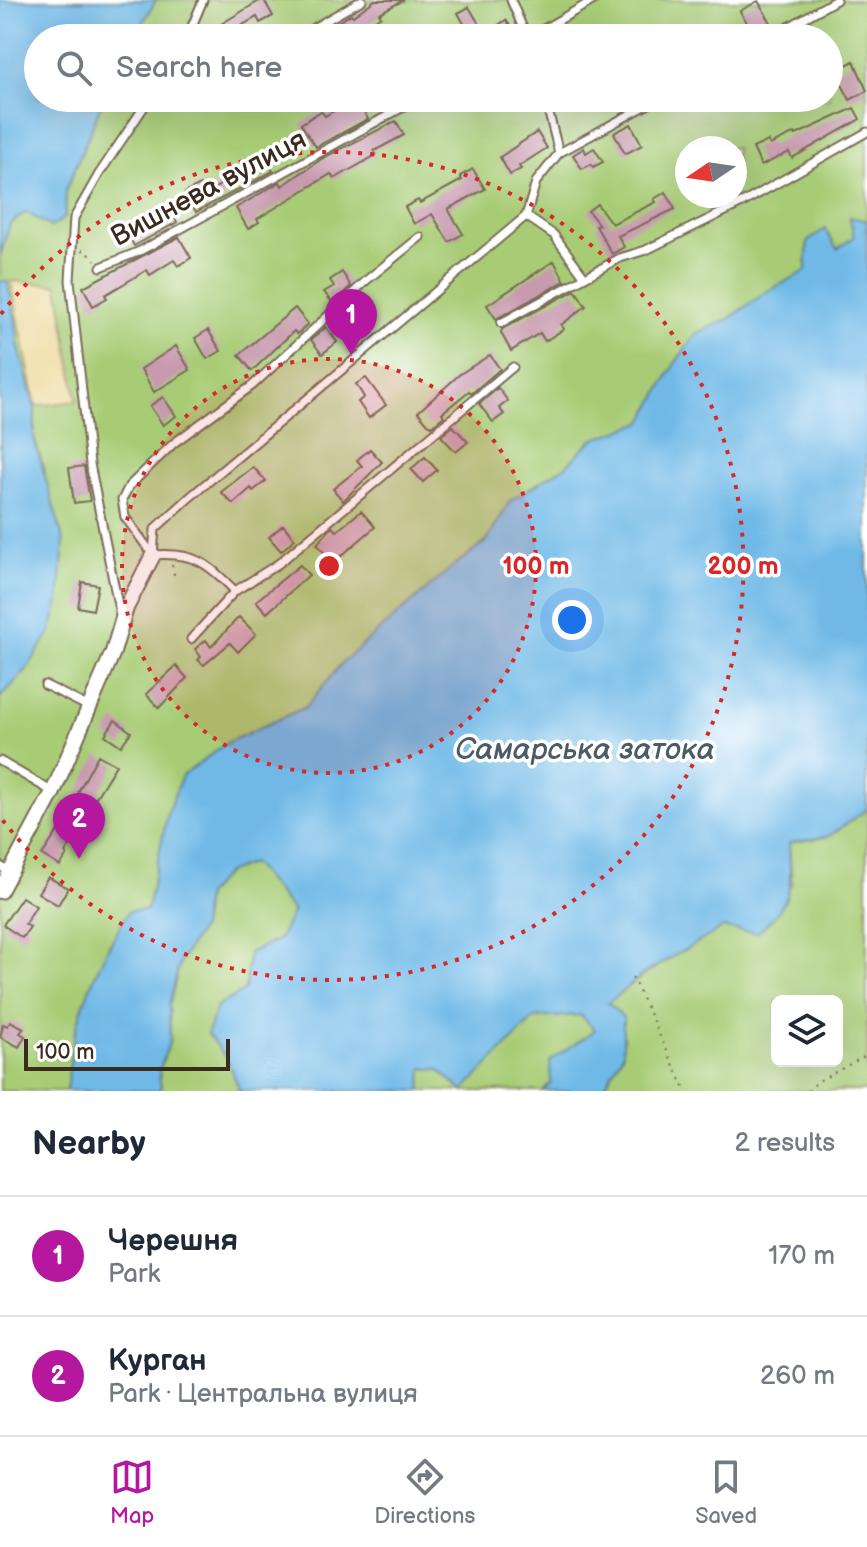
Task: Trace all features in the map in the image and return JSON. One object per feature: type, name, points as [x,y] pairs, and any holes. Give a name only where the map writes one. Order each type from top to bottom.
[{"type":"street","points":[[0,891],[5,870],[53,792],[113,652],[126,608],[153,555]]},
{"type":"lane","points":[[193,24],[203,0]]},
{"type":"lane","points":[[320,24],[362,0]]},
{"type":"lane","points":[[511,0],[522,24]]},
{"type":"lane","points":[[552,24],[594,0]]},
{"type":"lane","points":[[794,24],[836,0]]},
{"type":"lane","points":[[121,625],[90,464],[70,280],[74,218],[141,112]]},
{"type":"lane","name":"Вишнева вулиця","points":[[101,267],[140,251],[394,112]]},
{"type":"lane","points":[[549,112],[559,153]]},
{"type":"lane","points":[[153,555],[155,529],[190,497],[526,216],[536,182],[559,153],[634,112]]},
{"type":"lane","points":[[501,323],[620,258],[646,250],[744,202],[867,132]]},
{"type":"lane","points":[[526,216],[554,235],[584,276]]},
{"type":"lane","points":[[153,555],[125,517],[122,500],[129,486],[174,443],[253,385],[368,279],[420,237]]},
{"type":"lane","points":[[191,639],[235,591],[278,564],[513,367]]},
{"type":"lane","points":[[153,555],[193,557],[210,565],[235,591]]},
{"type":"lane","points":[[45,685],[89,707]]},
{"type":"lane","points":[[0,761],[53,792]]},
{"type":"path","points":[[72,255],[80,250],[86,251],[101,267]]},
{"type":"path","points":[[632,977],[686,1091]]},
{"type":"path","points":[[808,1091],[817,1082],[867,1055]]},
{"type":"green space","points":[[156,0],[867,0],[867,221],[850,218],[854,237],[837,250],[825,230],[808,241],[806,271],[768,291],[727,320],[696,334],[674,365],[643,422],[592,440],[566,466],[510,501],[487,541],[342,663],[306,707],[228,742],[182,776],[168,812],[147,911],[110,943],[91,984],[76,1031],[66,1091],[0,1091],[0,698],[27,669],[45,471],[34,438],[35,408],[18,344],[7,281],[0,281],[0,256],[10,224],[26,212],[51,227],[65,217],[66,190],[98,112],[843,112],[843,24],[142,24]]},
{"type":"green space","points":[[867,809],[867,1091],[602,1091],[623,1053],[607,1003],[674,956],[792,884],[789,843],[829,836]]},
{"type":"green space","points":[[253,863],[293,911],[279,939],[249,953],[245,990],[217,1007],[226,1057],[240,1091],[161,1091],[159,1071],[170,1040],[169,1005],[180,962],[201,928],[206,895],[226,873]]},
{"type":"green space","points":[[582,1015],[596,1030],[551,1061],[551,1083],[543,1091],[421,1091],[423,1068],[439,1070],[463,1090],[534,1018]]},
{"type":"sand","points":[[11,281],[58,285],[77,401],[36,406]]},
{"type":"water","points":[[0,0],[156,0],[142,24],[24,24],[24,112],[98,112],[66,190],[65,217],[51,227],[26,212],[10,224],[0,256]]},
{"type":"water","name":"Самарська затока","points":[[850,217],[867,221],[867,809],[829,836],[789,843],[790,884],[778,911],[757,933],[723,928],[646,972],[608,1003],[623,1017],[623,1053],[602,1091],[543,1091],[551,1083],[550,1061],[595,1030],[581,1015],[534,1018],[463,1091],[439,1070],[423,1068],[421,1091],[240,1091],[226,1057],[207,1034],[217,1007],[245,990],[249,953],[279,939],[293,911],[252,863],[226,873],[206,895],[201,928],[180,962],[169,1005],[170,1040],[159,1071],[161,1091],[66,1091],[76,1030],[98,969],[129,911],[147,910],[168,812],[182,776],[228,742],[306,707],[342,663],[487,541],[510,501],[566,466],[592,440],[643,422],[674,365],[696,334],[727,320],[768,291],[806,271],[808,241],[825,229],[837,249],[854,237]]},
{"type":"water","points":[[0,281],[7,281],[18,344],[35,408],[34,438],[64,542],[59,602],[51,631],[27,669],[0,698]]},
{"type":"building","points":[[261,0],[273,16],[260,23],[257,17],[245,24],[221,24]]},
{"type":"building","points":[[375,0],[404,0],[379,13],[381,16],[369,24],[336,24],[351,14],[353,16]]},
{"type":"building","points":[[758,1],[772,24],[748,24],[740,11]]},
{"type":"building","points":[[469,7],[479,24],[464,24],[458,13]]},
{"type":"building","points":[[854,61],[867,91],[850,100],[843,86],[843,67]]},
{"type":"building","points":[[854,108],[860,119],[792,158],[789,152],[761,166],[753,148],[796,135]]},
{"type":"building","points":[[319,112],[325,116],[332,112],[364,112],[368,119],[316,147],[301,124]]},
{"type":"building","points":[[396,121],[404,135],[374,151],[376,155],[334,179],[331,174],[257,219],[259,222],[248,229],[236,208],[280,182],[282,186],[323,158]]},
{"type":"building","points":[[631,124],[642,145],[625,154],[614,133]]},
{"type":"building","points":[[537,132],[547,148],[510,175],[500,157]]},
{"type":"building","points":[[584,148],[586,153],[594,148],[603,162],[582,169],[573,155]]},
{"type":"building","points":[[262,155],[273,171],[196,212],[185,193],[200,185],[205,194],[251,166],[249,163]]},
{"type":"building","points":[[473,169],[485,189],[448,209],[463,234],[449,242],[432,214],[414,224],[405,207],[418,200],[420,203],[462,180],[460,176]]},
{"type":"building","points":[[666,192],[675,209],[618,236],[624,247],[612,254],[596,226],[599,225],[588,211],[597,204],[612,224],[656,202],[654,199]]},
{"type":"building","points":[[170,209],[177,222],[134,246],[125,229],[139,221],[141,225]]},
{"type":"building","points":[[179,237],[191,258],[178,266],[174,260],[150,275],[147,270],[105,295],[107,298],[93,306],[83,287]]},
{"type":"building","points":[[554,261],[565,281],[496,319],[487,305]]},
{"type":"building","points":[[342,272],[351,286],[333,303],[324,292],[334,286],[330,280]]},
{"type":"building","points":[[575,290],[586,306],[561,325],[564,329],[545,341],[540,333],[511,351],[501,333],[502,329]]},
{"type":"building","points":[[355,300],[368,316],[353,328],[341,313]]},
{"type":"building","points":[[295,308],[308,324],[297,334],[294,331],[252,371],[239,355]]},
{"type":"building","points":[[326,327],[337,342],[322,354],[311,340]]},
{"type":"building","points":[[208,330],[221,351],[207,359],[195,338]]},
{"type":"building","points":[[176,346],[190,370],[154,392],[141,369]]},
{"type":"building","points":[[490,355],[500,369],[442,413],[444,416],[432,426],[428,424],[418,412],[460,374]]},
{"type":"building","points":[[366,378],[386,405],[369,418],[358,402],[364,397],[356,384]]},
{"type":"building","points":[[498,388],[508,401],[499,408],[504,414],[493,422],[479,404]]},
{"type":"building","points":[[163,397],[176,416],[163,425],[150,406]]},
{"type":"building","points":[[453,426],[468,442],[456,452],[441,436]]},
{"type":"building","points":[[370,449],[382,462],[343,501],[333,489],[362,466],[357,460]]},
{"type":"building","points":[[425,457],[437,470],[423,482],[411,469]]},
{"type":"building","points":[[84,466],[90,501],[74,503],[69,468]]},
{"type":"building","points":[[253,467],[266,481],[253,491],[251,488],[233,504],[221,492]]},
{"type":"building","points":[[361,511],[375,527],[333,563],[317,544],[332,527],[337,531]]},
{"type":"building","points":[[283,525],[295,539],[281,551],[269,537]]},
{"type":"building","points":[[300,565],[309,575],[267,613],[256,601]]},
{"type":"building","points":[[82,582],[98,585],[93,610],[78,607]]},
{"type":"building","points":[[239,617],[256,634],[238,652],[230,643],[204,665],[198,660],[201,657],[195,649],[206,640],[211,647]]},
{"type":"building","points":[[176,666],[187,678],[159,708],[146,694]]},
{"type":"building","points":[[115,720],[131,732],[121,746],[105,735]]},
{"type":"building","points":[[98,755],[116,765],[88,810],[95,813],[88,826],[84,823],[60,866],[42,855],[60,828],[64,831],[83,795],[78,792]]},
{"type":"building","points":[[48,877],[68,888],[58,905],[38,893]]},
{"type":"building","points":[[22,897],[36,906],[25,924],[30,927],[22,938],[3,925]]},
{"type":"building","points":[[10,1021],[24,1028],[20,1033],[25,1036],[19,1047],[0,1037],[3,1024],[8,1026]]},
{"type":"place","name":"Черешня","points":[[351,355]]},
{"type":"place","name":"Курган","points":[[79,859]]}]
